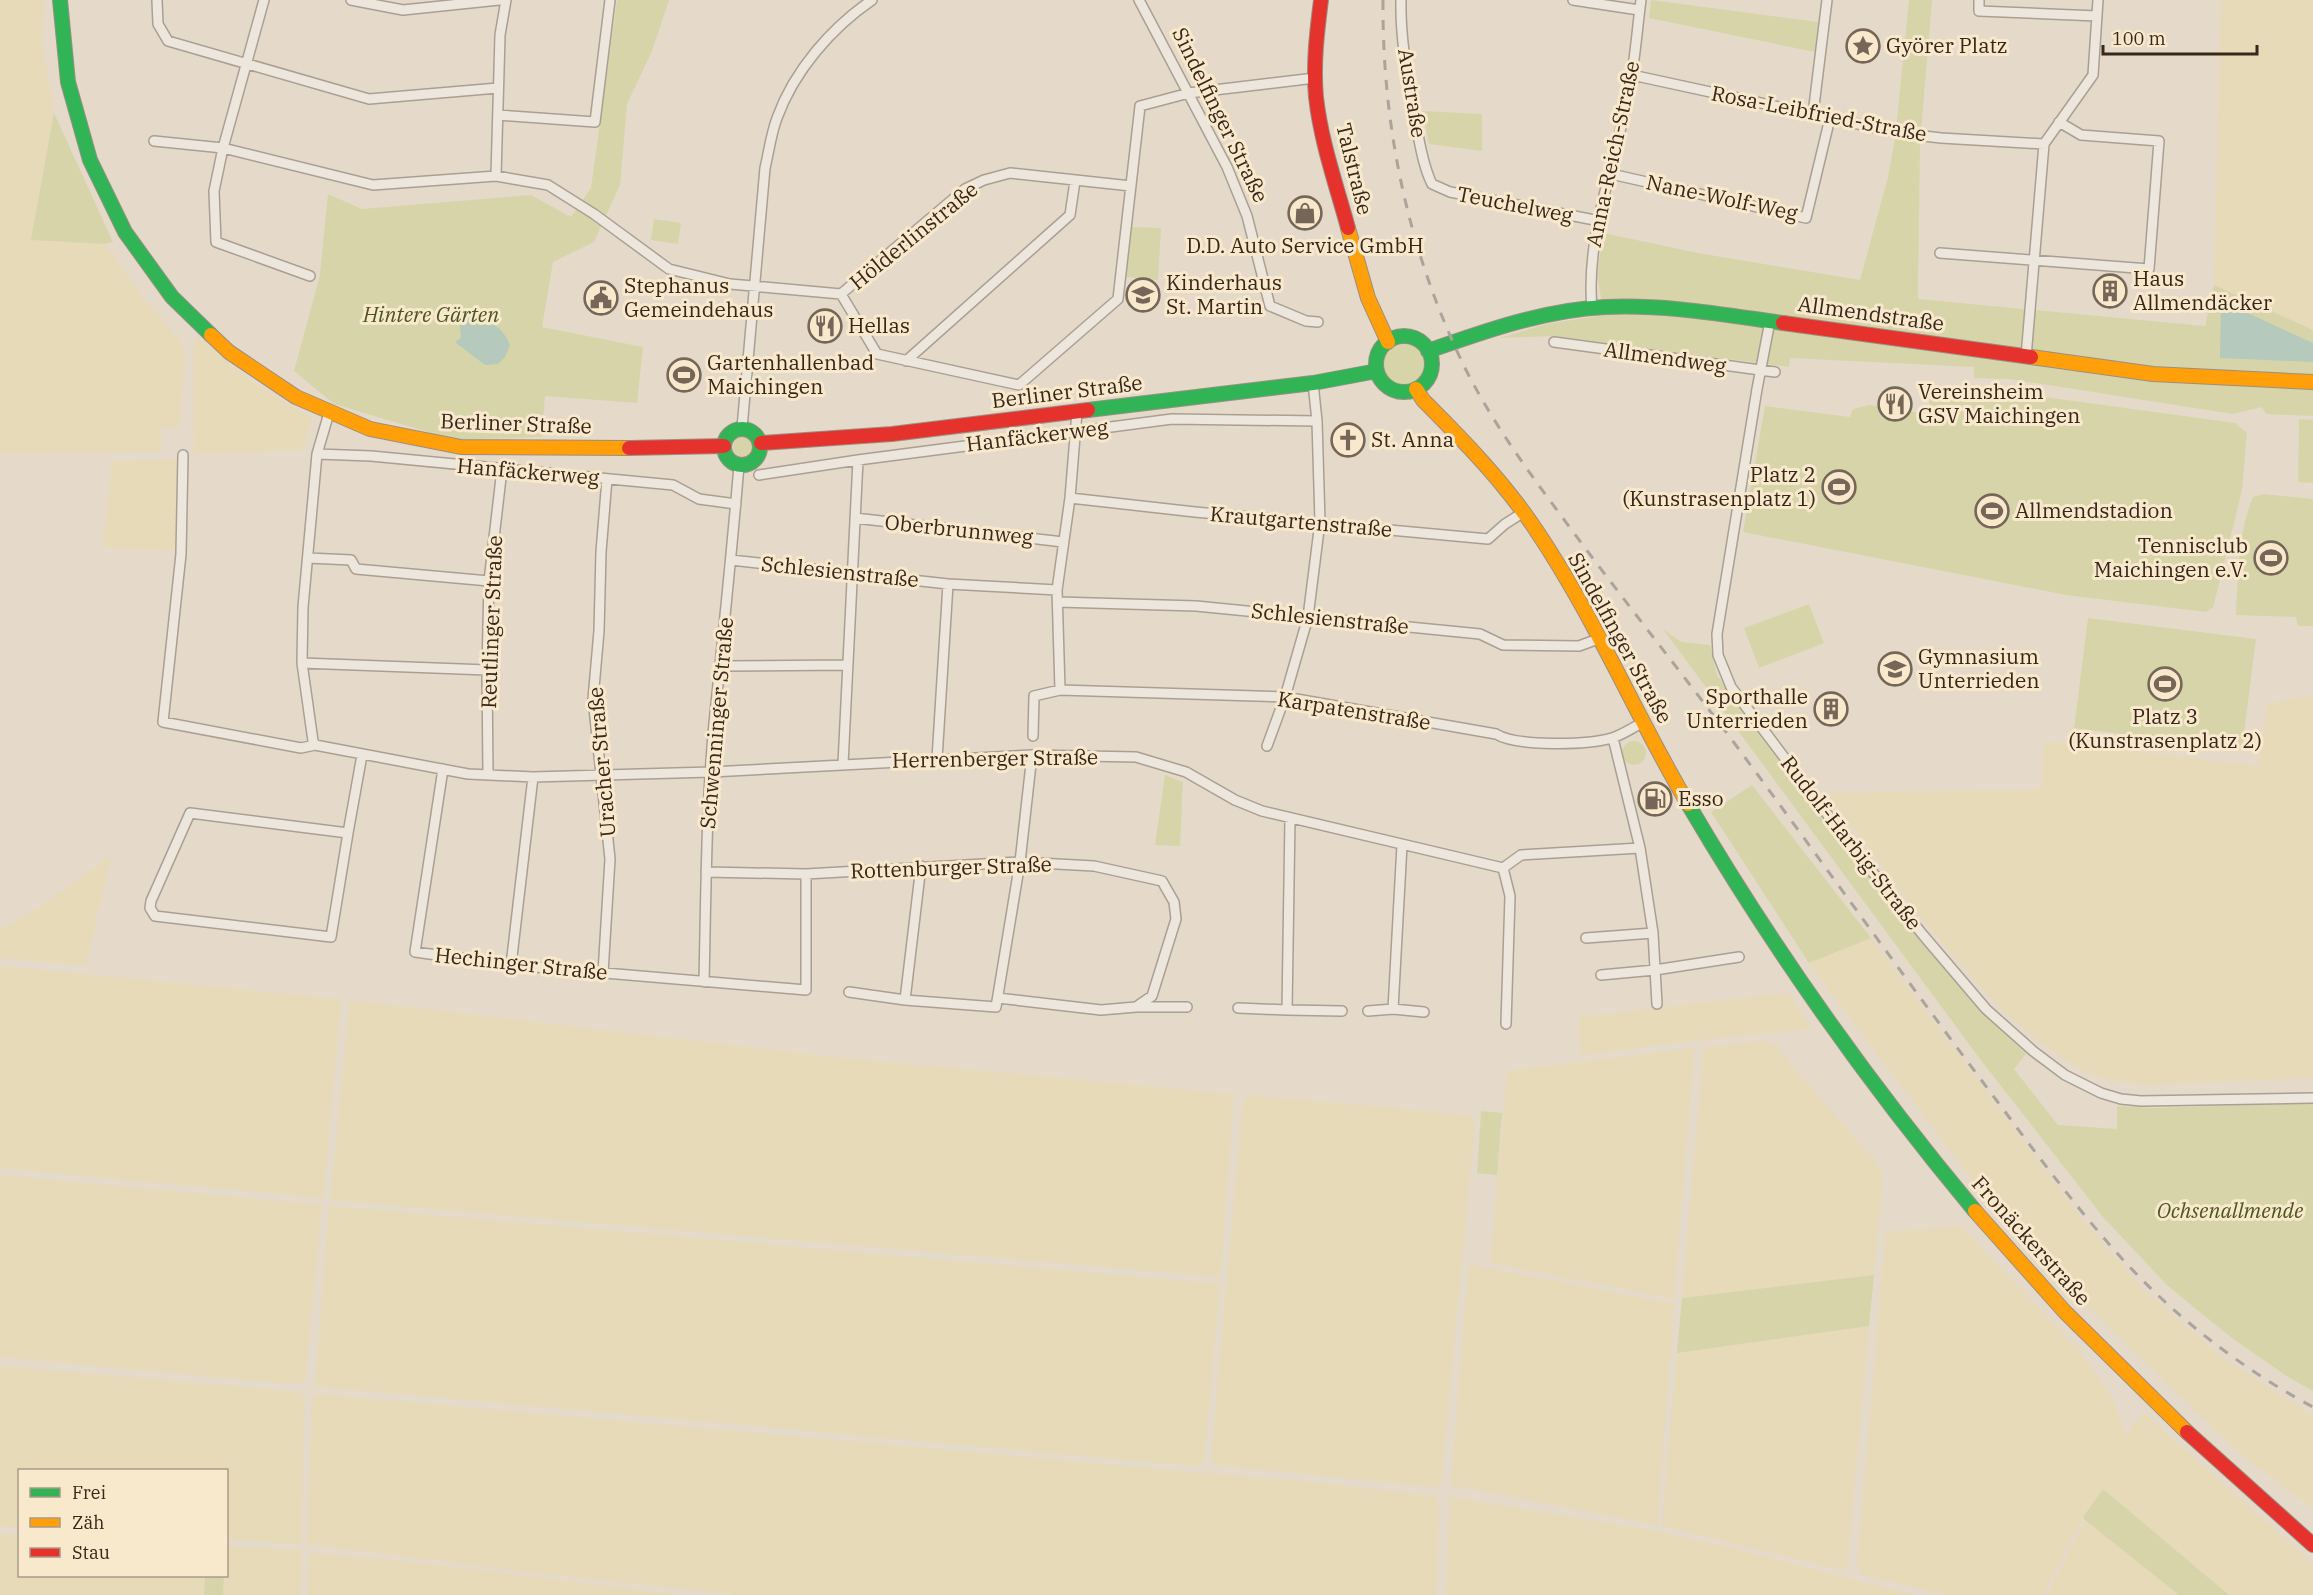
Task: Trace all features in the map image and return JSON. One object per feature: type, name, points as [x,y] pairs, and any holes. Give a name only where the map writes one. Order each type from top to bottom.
[{"type":"main road","name":"Berliner Straße","points":[[60,0],[62,50],[76,120],[101,189],[129,241],[172,297],[219,342],[275,384],[329,413],[358,425],[450,446],[571,448],[724,446]]},
{"type":"main road","name":"Talstraße","points":[[1321,0],[1314,78],[1318,110],[1331,169],[1361,274],[1381,331],[1388,342]]},
{"type":"main road","name":"Allmendstraße","points":[[1428,351],[1541,317],[1592,308],[1643,307],[1669,308],[1770,321],[2152,374],[2313,382]]},
{"type":"main road","points":[[1410,337],[1418,340],[1428,351],[1431,358],[1431,373],[1427,380],[1416,389],[1408,392],[1392,390],[1380,379],[1376,364],[1379,352],[1388,342],[1410,337]]},
{"type":"main road","name":"Berliner Straße","points":[[760,443],[892,434],[1313,383],[1377,371]]},
{"type":"main road","name":"Sindelfinger Straße","points":[[1416,389],[1423,400],[1489,467],[1524,512],[1572,591],[1642,723],[1711,843],[1764,924]]},
{"type":"main road","points":[[742,428],[752,431],[760,443],[761,449],[755,460],[739,465],[728,458],[724,446],[728,435],[742,428]]},
{"type":"main road","name":"Fronäckerstraße","points":[[1764,924],[1835,1032],[1883,1096],[1974,1210],[2031,1275],[2152,1400],[2231,1474],[2313,1545]]},
{"type":"street","points":[[157,0],[158,24],[168,41],[248,62],[369,99],[498,88]]},
{"type":"street","points":[[264,0],[223,148],[214,191],[216,242],[310,276]]},
{"type":"street","points":[[351,0],[403,10],[499,0]]},
{"type":"street","points":[[496,176],[500,35],[506,0]]},
{"type":"street","points":[[498,115],[595,122],[610,0]]},
{"type":"street","points":[[742,428],[765,168],[777,116],[787,96],[820,46],[872,0]]},
{"type":"street","name":"Sindelfinger Straße","points":[[1139,0],[1227,167],[1247,216],[1270,306],[1306,321],[1318,322]]},
{"type":"street","name":"Austraße","points":[[1401,0],[1401,24],[1411,98],[1420,146],[1432,184]]},
{"type":"street","points":[[1573,0],[1640,5]]},
{"type":"street","points":[[1813,114],[1827,0]]},
{"type":"street","points":[[1979,0],[1979,11],[2097,16]]},
{"type":"street","points":[[2026,357],[2044,144],[2092,75],[2098,0]]},
{"type":"street","name":"Anna-Reich-Straße","points":[[1592,308],[1591,270],[1632,75],[1640,5]]},
{"type":"street","name":"Rosa-Leibfried-Straße","points":[[1632,75],[1912,135],[2044,144]]},
{"type":"street","points":[[154,141],[223,148],[373,185],[496,176],[548,185],[594,214],[669,269],[730,284],[841,294],[877,354],[1019,385],[1118,298],[1140,106],[1189,93],[1314,78]]},
{"type":"street","name":"Nane-Wolf-Weg","points":[[1611,174],[1806,218],[1830,118]]},
{"type":"street","points":[[1941,253],[2149,269],[2158,141],[2081,135],[2059,122]]},
{"type":"street","name":"Hölderlinstraße","points":[[841,294],[965,189],[984,180],[1010,173],[1131,186]]},
{"type":"street","points":[[906,361],[1070,215],[1075,181]]},
{"type":"street","name":"Teuchelweg","points":[[1432,184],[1450,192],[1600,221]]},
{"type":"street","name":"Rudolf-Harbig-Straße","points":[[1770,321],[1717,634],[1718,656],[1731,687],[1798,777],[1923,935],[1986,1009],[2033,1051],[2065,1075],[2101,1094],[2141,1101],[2313,1098]]},
{"type":"street","name":"Allmendweg","points":[[1554,342],[1775,372]]},
{"type":"street","points":[[1268,746],[1285,698],[1308,617],[1320,522],[1317,421],[1313,383]]},
{"type":"street","name":"Oberbrunnweg","points":[[1060,690],[1057,590],[1070,498],[1077,412]]},
{"type":"street","points":[[315,745],[312,741],[302,663],[303,608],[317,454],[329,413]]},
{"type":"street","name":"Hanfäckerweg","points":[[759,475],[780,470],[1172,419],[1317,421]]},
{"type":"street","name":"Hanfäckerweg","points":[[317,454],[371,456],[673,485],[699,499],[736,504]]},
{"type":"street","name":"Herrenberger Straße","points":[[183,455],[181,554],[163,722],[301,748],[315,745],[443,769],[488,775],[532,777],[711,772],[1032,755],[1136,757],[1186,772],[1235,800],[1262,811],[1503,868]]},
{"type":"street","points":[[843,764],[858,460]]},
{"type":"street","name":"Schwenninger Straße","points":[[705,982],[706,872],[714,723],[722,666],[739,465]]},
{"type":"street","name":"Reutlinger Straße","points":[[488,775],[489,581],[502,469]]},
{"type":"street","name":"Uracher Straße","points":[[603,974],[610,859],[593,699],[600,630],[601,552],[607,479]]},
{"type":"street","name":"Krautgartenstraße","points":[[1070,498],[1488,539],[1505,524],[1524,512]]},
{"type":"street","name":"Oberbrunnweg","points":[[855,519],[1063,542]]},
{"type":"street","points":[[308,558],[351,561],[356,569],[489,581]]},
{"type":"street","name":"Schlesienstraße","points":[[731,560],[948,584],[1057,590]]},
{"type":"street","points":[[937,759],[948,584]]},
{"type":"street","name":"Schlesienstraße","points":[[1058,602],[1196,606],[1480,634],[1503,645],[1579,646],[1598,639]]},
{"type":"street","points":[[302,663],[487,670]]},
{"type":"street","points":[[722,666],[847,665]]},
{"type":"street","points":[[1033,736],[1034,696],[1060,690]]},
{"type":"street","name":"Karpatenstraße","points":[[1060,690],[1285,698],[1496,734],[1504,739],[1547,743],[1582,743],[1613,738],[1642,723]]},
{"type":"street","points":[[1613,738],[1640,848],[1653,933],[1657,1004]]},
{"type":"street","points":[[348,833],[190,813],[150,908],[155,916],[331,937],[362,755]]},
{"type":"street","points":[[997,1002],[1020,862],[1032,755]]},
{"type":"street","name":"Hechinger Straße","points":[[443,769],[415,952],[603,974],[806,990],[806,874]]},
{"type":"street","points":[[511,965],[532,777]]},
{"type":"street","points":[[1287,1010],[1290,818]]},
{"type":"street","points":[[1393,1009],[1402,845]]},
{"type":"street","points":[[1506,1024],[1510,896],[1503,868],[1521,855],[1640,848]]},
{"type":"street","name":"Rottenburger Straße","points":[[706,872],[806,874],[1020,862],[1094,866],[1162,881],[1174,902],[1176,919],[1152,996],[1136,1007]]},
{"type":"street","points":[[905,1000],[921,866]]},
{"type":"street","points":[[1586,938],[1653,933]]},
{"type":"street","points":[[1601,975],[1655,970],[1740,957]]},
{"type":"street","points":[[849,992],[905,1000],[997,1002],[1101,1010],[1187,1007]]},
{"type":"street","points":[[1238,1008],[1342,1011]]},
{"type":"street","points":[[1368,1011],[1393,1009],[1424,1012]]},
{"type":"shaded area","points":[[0,0],[44,0],[42,41],[54,113],[31,239],[105,244],[145,300],[180,341],[185,354],[179,428],[161,428],[161,452],[0,453]]},
{"type":"shaded area","points":[[2221,0],[2313,0],[2313,330],[2214,285]]},
{"type":"shaded area","points":[[2221,301],[2313,343],[2313,362],[2220,358]]},
{"type":"shaded area","points":[[459,316],[482,319],[502,331],[510,345],[505,357],[498,364],[485,365],[455,342],[461,338]]},
{"type":"shaded area","points":[[197,336],[247,378],[311,418],[304,450],[194,454],[193,347]]},
{"type":"shaded area","points":[[180,460],[177,551],[103,547],[112,461]]},
{"type":"shaded area","points":[[2313,696],[2313,1078],[2143,1085],[2100,1078],[2081,1070],[2041,1043],[2001,1009],[1926,924],[1827,793],[2042,789],[2044,741],[2259,766],[2267,703]]},
{"type":"shaded area","points":[[111,855],[86,965],[0,958],[0,930],[43,905]]},
{"type":"shaded area","points":[[1871,938],[2086,1224],[2143,1289],[2220,1356],[2313,1416],[2313,1509],[2237,1451],[2064,1284],[1987,1199],[1809,963]]},
{"type":"shaded area","points":[[0,966],[341,999],[323,1198],[0,1168]]},
{"type":"shaded area","points":[[1788,993],[1812,1029],[1697,1040],[1581,1055],[1578,1017]]},
{"type":"shaded area","points":[[350,1000],[833,1057],[1234,1094],[1220,1277],[330,1200]]},
{"type":"shaded area","points":[[1766,1041],[1775,1045],[1878,1165],[1883,1176],[1874,1275],[1682,1298],[1704,1047]]},
{"type":"shaded area","points":[[1694,1048],[1674,1299],[1490,1263],[1507,1071]]},
{"type":"shaded area","points":[[1249,1095],[1470,1115],[1475,1123],[1441,1483],[1436,1487],[1216,1465],[1211,1458],[1243,1101]]},
{"type":"shaded area","points":[[0,1175],[322,1205],[305,1382],[294,1384],[0,1357]]},
{"type":"shaded area","points":[[329,1206],[1220,1284],[1204,1461],[1194,1466],[315,1386]]},
{"type":"shaded area","points":[[1961,1226],[2080,1352],[2113,1399],[2125,1436],[2144,1413],[2313,1564],[2313,1595],[2229,1595],[2103,1489],[2083,1517],[2043,1595],[1945,1595],[1860,1574],[1857,1566],[1886,1232]]},
{"type":"shaded area","points":[[1472,1265],[1674,1304],[1657,1525],[1451,1485],[1468,1269]]},
{"type":"shaded area","points":[[1869,1326],[1847,1568],[1841,1570],[1662,1526],[1677,1353]]},
{"type":"shaded area","points":[[0,1366],[300,1392],[305,1399],[301,1544],[228,1539],[228,1469],[18,1469],[18,1527],[0,1526]]},
{"type":"shaded area","points":[[316,1394],[1307,1482],[1435,1496],[1439,1505],[1436,1595],[736,1595],[307,1544],[312,1400]]},
{"type":"shaded area","points":[[1450,1497],[1651,1530],[1736,1549],[1913,1595],[1446,1595]]},
{"type":"shaded area","points":[[2085,1520],[2179,1595],[2047,1595]]},
{"type":"shaded area","points":[[0,1534],[18,1535],[18,1577],[205,1577],[204,1595],[0,1595]]},
{"type":"shaded area","points":[[228,1546],[302,1550],[300,1595],[223,1595],[224,1577],[228,1577]]},
{"type":"shaded area","points":[[309,1553],[384,1559],[684,1595],[308,1595]]},
{"type":"green space","name":"Hintere Gärten","points":[[617,0],[669,0],[652,51],[627,104],[620,185],[594,242],[553,262],[542,327],[643,347],[637,403],[545,396],[542,437],[455,440],[334,404],[294,371],[320,275],[328,194],[362,209],[531,195],[571,217],[591,188]]},
{"type":"green space","points":[[1651,0],[1818,22],[1815,52],[1649,18]]},
{"type":"green space","points":[[1909,0],[1932,0],[1920,144],[1918,299],[2205,326],[2214,285],[2313,330],[2313,416],[2266,414],[2262,407],[2233,414],[2009,379],[1974,378],[1974,367],[1790,358],[1789,367],[1555,336],[1500,338],[1546,324],[1604,315],[1597,275],[1603,233],[1698,253],[1860,280],[1888,177],[1895,139]]},
{"type":"green space","points":[[1422,111],[1482,114],[1482,151],[1429,144]]},
{"type":"green space","points":[[54,113],[113,242],[105,244],[31,240]]},
{"type":"green space","points":[[654,219],[681,223],[678,244],[651,240]]},
{"type":"green space","points":[[1132,227],[1161,228],[1158,280],[1126,277]]},
{"type":"green space","points":[[1404,344],[1412,345],[1419,350],[1424,357],[1424,373],[1419,380],[1412,385],[1404,386],[1396,385],[1389,380],[1384,373],[1383,365],[1384,357],[1389,350],[1396,345]]},
{"type":"green space","name":"Allmendstadion","points":[[1933,386],[1979,388],[2235,423],[2247,433],[2242,490],[2213,608],[2206,612],[2066,595],[1743,532],[1765,406],[1850,417],[1853,409],[1869,405],[1927,414]]},
{"type":"green space","points":[[2299,419],[2313,420],[2313,483],[2298,482]]},
{"type":"green space","points":[[739,437],[747,437],[753,443],[753,451],[747,457],[739,457],[733,451],[733,443]]},
{"type":"green space","points":[[2264,494],[2313,499],[2313,626],[2298,626],[2296,617],[2236,615],[2244,525],[2253,497]]},
{"type":"green space","points":[[1809,604],[1824,643],[1759,668],[1744,628]]},
{"type":"green space","name":"Platz 3 (Kunstrasenplatz 2)","points":[[2088,618],[2256,639],[2242,749],[2074,728]]},
{"type":"green space","name":"Ochsenallmende","points":[[1663,629],[1681,642],[1710,645],[1717,675],[1884,895],[1964,992],[2026,1054],[2014,1069],[2058,1125],[2117,1129],[2117,1106],[2152,1108],[2313,1103],[2313,1391],[2288,1377],[2232,1338],[2167,1285],[2103,1217],[1980,1059]]},
{"type":"green space","points":[[1634,741],[1642,745],[1646,753],[1642,761],[1634,765],[1626,761],[1622,753],[1626,745]]},
{"type":"green space","points":[[1165,775],[1183,782],[1180,846],[1155,845]]},
{"type":"green space","points":[[1752,785],[1871,938],[1809,963],[1711,812]]},
{"type":"green space","points":[[1481,1111],[1502,1113],[1497,1175],[1477,1173]]},
{"type":"green space","points":[[1874,1275],[1869,1326],[1677,1353],[1682,1298]]},
{"type":"green space","points":[[2103,1489],[2229,1595],[2179,1595],[2085,1520],[2083,1517]]},
{"type":"green space","points":[[205,1577],[224,1577],[223,1595],[204,1595]]},
{"type":"railway","points":[[1383,0],[1384,48],[1394,143],[1414,236],[1446,326],[1477,391],[1502,432],[1557,510],[1735,744],[1982,1081],[2081,1211],[2137,1275],[2183,1318],[2259,1375],[2313,1407]]},
{"type":"traffic: fast","points":[[60,0],[68,82],[90,160],[125,232],[172,297],[211,335]]},
{"type":"traffic: fast","points":[[1428,351],[1537,317],[1605,307],[1650,307],[1783,323]]},
{"type":"traffic: fast","points":[[1404,336],[1415,338],[1424,344],[1430,353],[1432,364],[1430,375],[1424,384],[1415,390],[1404,392],[1393,390],[1384,384],[1378,375],[1376,364],[1378,353],[1384,344],[1393,338],[1404,336]]},
{"type":"traffic: fast","points":[[1088,410],[1313,383],[1377,371]]},
{"type":"traffic: fast","points":[[742,429],[755,434],[760,447],[755,460],[742,465],[729,460],[724,447],[729,434],[742,429]]},
{"type":"traffic: fast","points":[[1688,804],[1753,910],[1823,1014],[1897,1114],[1975,1211]]},
{"type":"traffic: slow","points":[[1348,228],[1368,298],[1388,342]]},
{"type":"traffic: slow","points":[[211,335],[229,352],[296,397],[370,429],[461,447],[629,448]]},
{"type":"traffic: slow","points":[[2031,357],[2153,374],[2313,382]]},
{"type":"traffic: slow","points":[[1416,389],[1423,400],[1497,479],[1536,530],[1577,596],[1688,804]]},
{"type":"traffic: slow","points":[[1975,1211],[2065,1312],[2187,1432]]},
{"type":"traffic: jam","points":[[1321,0],[1315,60],[1318,114],[1348,228]]},
{"type":"traffic: jam","points":[[1783,323],[2031,357]]},
{"type":"traffic: jam","points":[[761,443],[892,434],[1088,410]]},
{"type":"traffic: jam","points":[[629,448],[724,446]]},
{"type":"traffic: jam","points":[[2187,1432],[2313,1545]]},
{"type":"place","name":"Györer Platz","points":[[1863,46]]},
{"type":"place","name":"D.D. Auto Service GmbH","points":[[1305,213]]},
{"type":"place","name":"Haus Allmendäcker","points":[[2110,291]]},
{"type":"place","name":"Kinderhaus St. Martin","points":[[1143,295]]},
{"type":"place","name":"Stephanus Gemeindehaus","points":[[601,298]]},
{"type":"place","name":"Hellas","points":[[825,326]]},
{"type":"place","name":"Gartenhallenbad Maichingen","points":[[684,375]]},
{"type":"place","name":"Vereinsheim GSV Maichingen","points":[[1895,404]]},
{"type":"place","name":"St. Anna","points":[[1348,440]]},
{"type":"place","name":"Platz 2 (Kunstrasenplatz 1)","points":[[1839,487]]},
{"type":"place","name":"Allmendstadion","points":[[1992,511]]},
{"type":"place","name":"Tennisclub Maichingen e.V.","points":[[2271,558]]},
{"type":"place","name":"Gymnasium Unterrieden","points":[[1895,669]]},
{"type":"place","name":"Platz 3 (Kunstrasenplatz 2)","points":[[2165,684]]},
{"type":"place","name":"Sporthalle Unterrieden","points":[[1831,709]]},
{"type":"place","name":"Esso","points":[[1655,799]]}]
